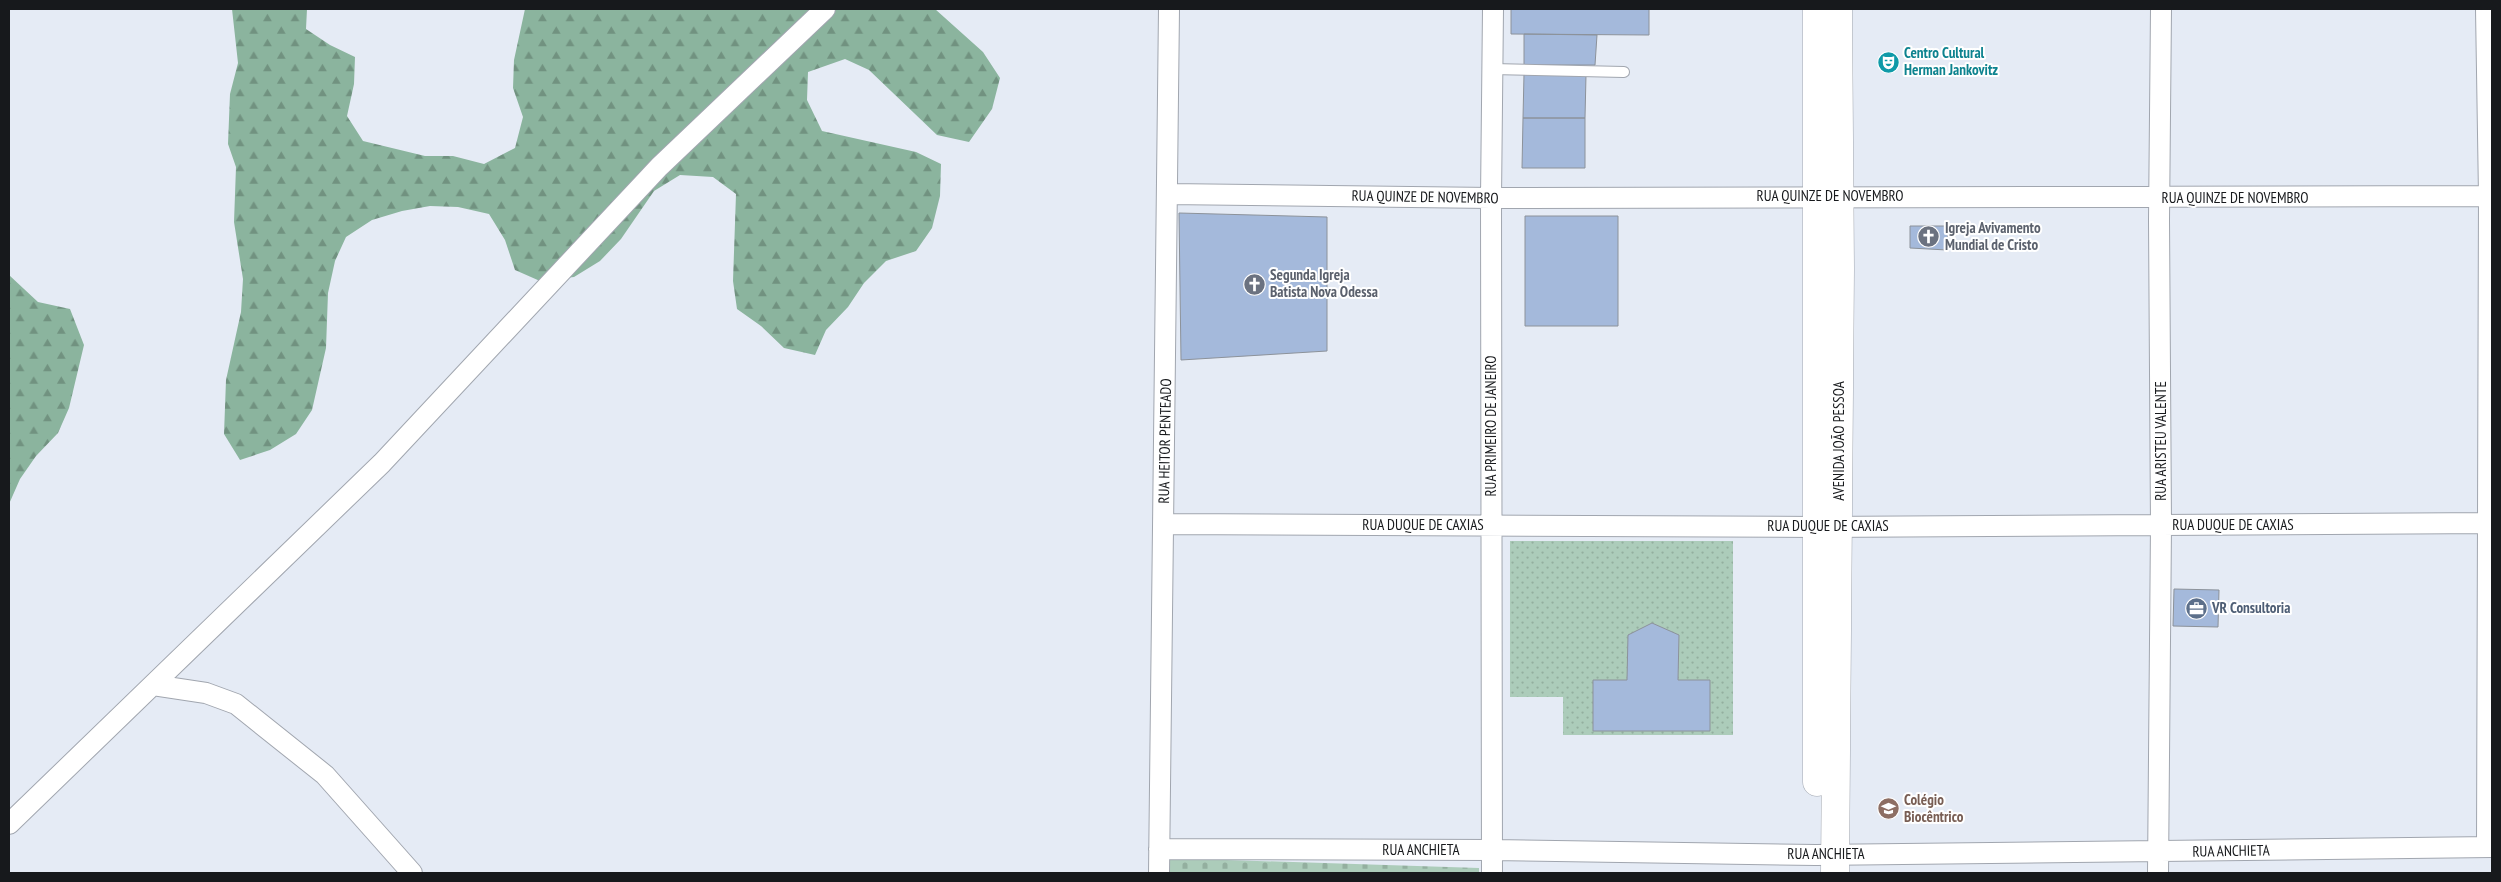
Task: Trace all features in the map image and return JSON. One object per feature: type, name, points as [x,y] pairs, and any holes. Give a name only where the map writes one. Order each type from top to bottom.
[{"type":"main road","name":"AVENIDA JOÃO PESSOA","points":[[1825,864],[1828,583],[1828,20]]},
{"type":"street","points":[[9,824],[382,463],[659,167],[825,9]]},
{"type":"street","name":"RUA HEITOR PENTEADO","points":[[1159,873],[1168,194],[1168,9]]},
{"type":"street","name":"RUA PRIMEIRO DE JANEIRO","points":[[1492,873],[1490,526],[1493,9]]},
{"type":"street","name":"RUA ARISTEU VALENTE","points":[[2158,873],[2161,525],[2161,9]]},
{"type":"street","points":[[2486,9],[2490,196],[2489,847]]},
{"type":"street","name":"RUA QUINZE DE NOVEMBRO","points":[[1168,194],[1491,198],[2490,196]]},
{"type":"street","name":"RUA DUQUE DE CAXIAS","points":[[1164,524],[1828,527],[2490,523]]},
{"type":"street","points":[[153,685],[206,693],[236,704],[325,775],[412,873]]},
{"type":"street","name":"RUA ANCHIETA","points":[[1159,849],[1492,850],[1825,864],[2158,852],[2489,847]]},
{"type":"lane","points":[[1492,69],[1624,72]]},
{"type":"green space","points":[[232,9],[307,9],[306,29],[330,45],[355,57],[354,84],[347,116],[363,141],[425,156],[453,156],[484,164],[515,148],[523,117],[513,88],[514,60],[525,9],[935,9],[983,52],[1000,78],[992,109],[969,142],[937,135],[869,70],[845,59],[808,72],[807,100],[822,131],[916,152],[941,164],[940,196],[932,228],[916,251],[886,261],[864,283],[848,307],[826,330],[815,355],[784,348],[761,326],[737,309],[733,281],[736,194],[713,177],[680,175],[654,191],[621,239],[600,261],[574,277],[540,281],[515,270],[505,240],[489,214],[458,207],[430,206],[402,211],[372,220],[346,237],[335,261],[328,293],[326,348],[312,410],[296,434],[270,450],[240,460],[224,434],[226,380],[241,312],[243,279],[234,222],[236,167],[228,144],[230,94],[238,63]]},
{"type":"green space","points":[[9,275],[38,302],[70,309],[84,345],[69,408],[58,433],[36,456],[20,479],[9,504]]},
{"type":"green space","points":[[1510,541],[1733,541],[1733,735],[1563,735],[1563,697],[1510,697]]},
{"type":"green space","points":[[1166,858],[1479,868],[1479,873],[1166,873]]},
{"type":"building","points":[[1511,9],[1649,9],[1649,35],[1511,34]]},
{"type":"building","points":[[1524,34],[1597,35],[1595,65],[1524,65]]},
{"type":"building","points":[[1524,74],[1586,75],[1585,118],[1523,118]]},
{"type":"building","points":[[1523,118],[1585,118],[1585,168],[1522,168]]},
{"type":"building","name":"Segunda Igreja Batista Nova Odessa","points":[[1179,213],[1327,217],[1327,351],[1181,360]]},
{"type":"building","points":[[1525,216],[1618,216],[1618,326],[1525,326]]},
{"type":"building","name":"Igreja Avivamento Mundial de Cristo","points":[[1910,226],[1948,226],[1947,250],[1910,248]]},
{"type":"building","name":"VR Consultoria","points":[[2174,589],[2219,590],[2218,627],[2173,626]]},
{"type":"building","points":[[1652,623],[1679,635],[1678,680],[1710,680],[1710,731],[1593,731],[1593,680],[1627,680],[1628,635]]},
{"type":"place","name":"Centro Cultural Herman Jankovitz","points":[[1888,62]]},
{"type":"place","name":"Igreja Avivamento Mundial de Cristo","points":[[1929,237]]},
{"type":"place","name":"Segunda Igreja Batista Nova Odessa","points":[[1254,284]]},
{"type":"place","name":"VR Consultoria","points":[[2196,608]]},
{"type":"place","name":"Colégio Biocêntrico","points":[[1888,809]]}]
